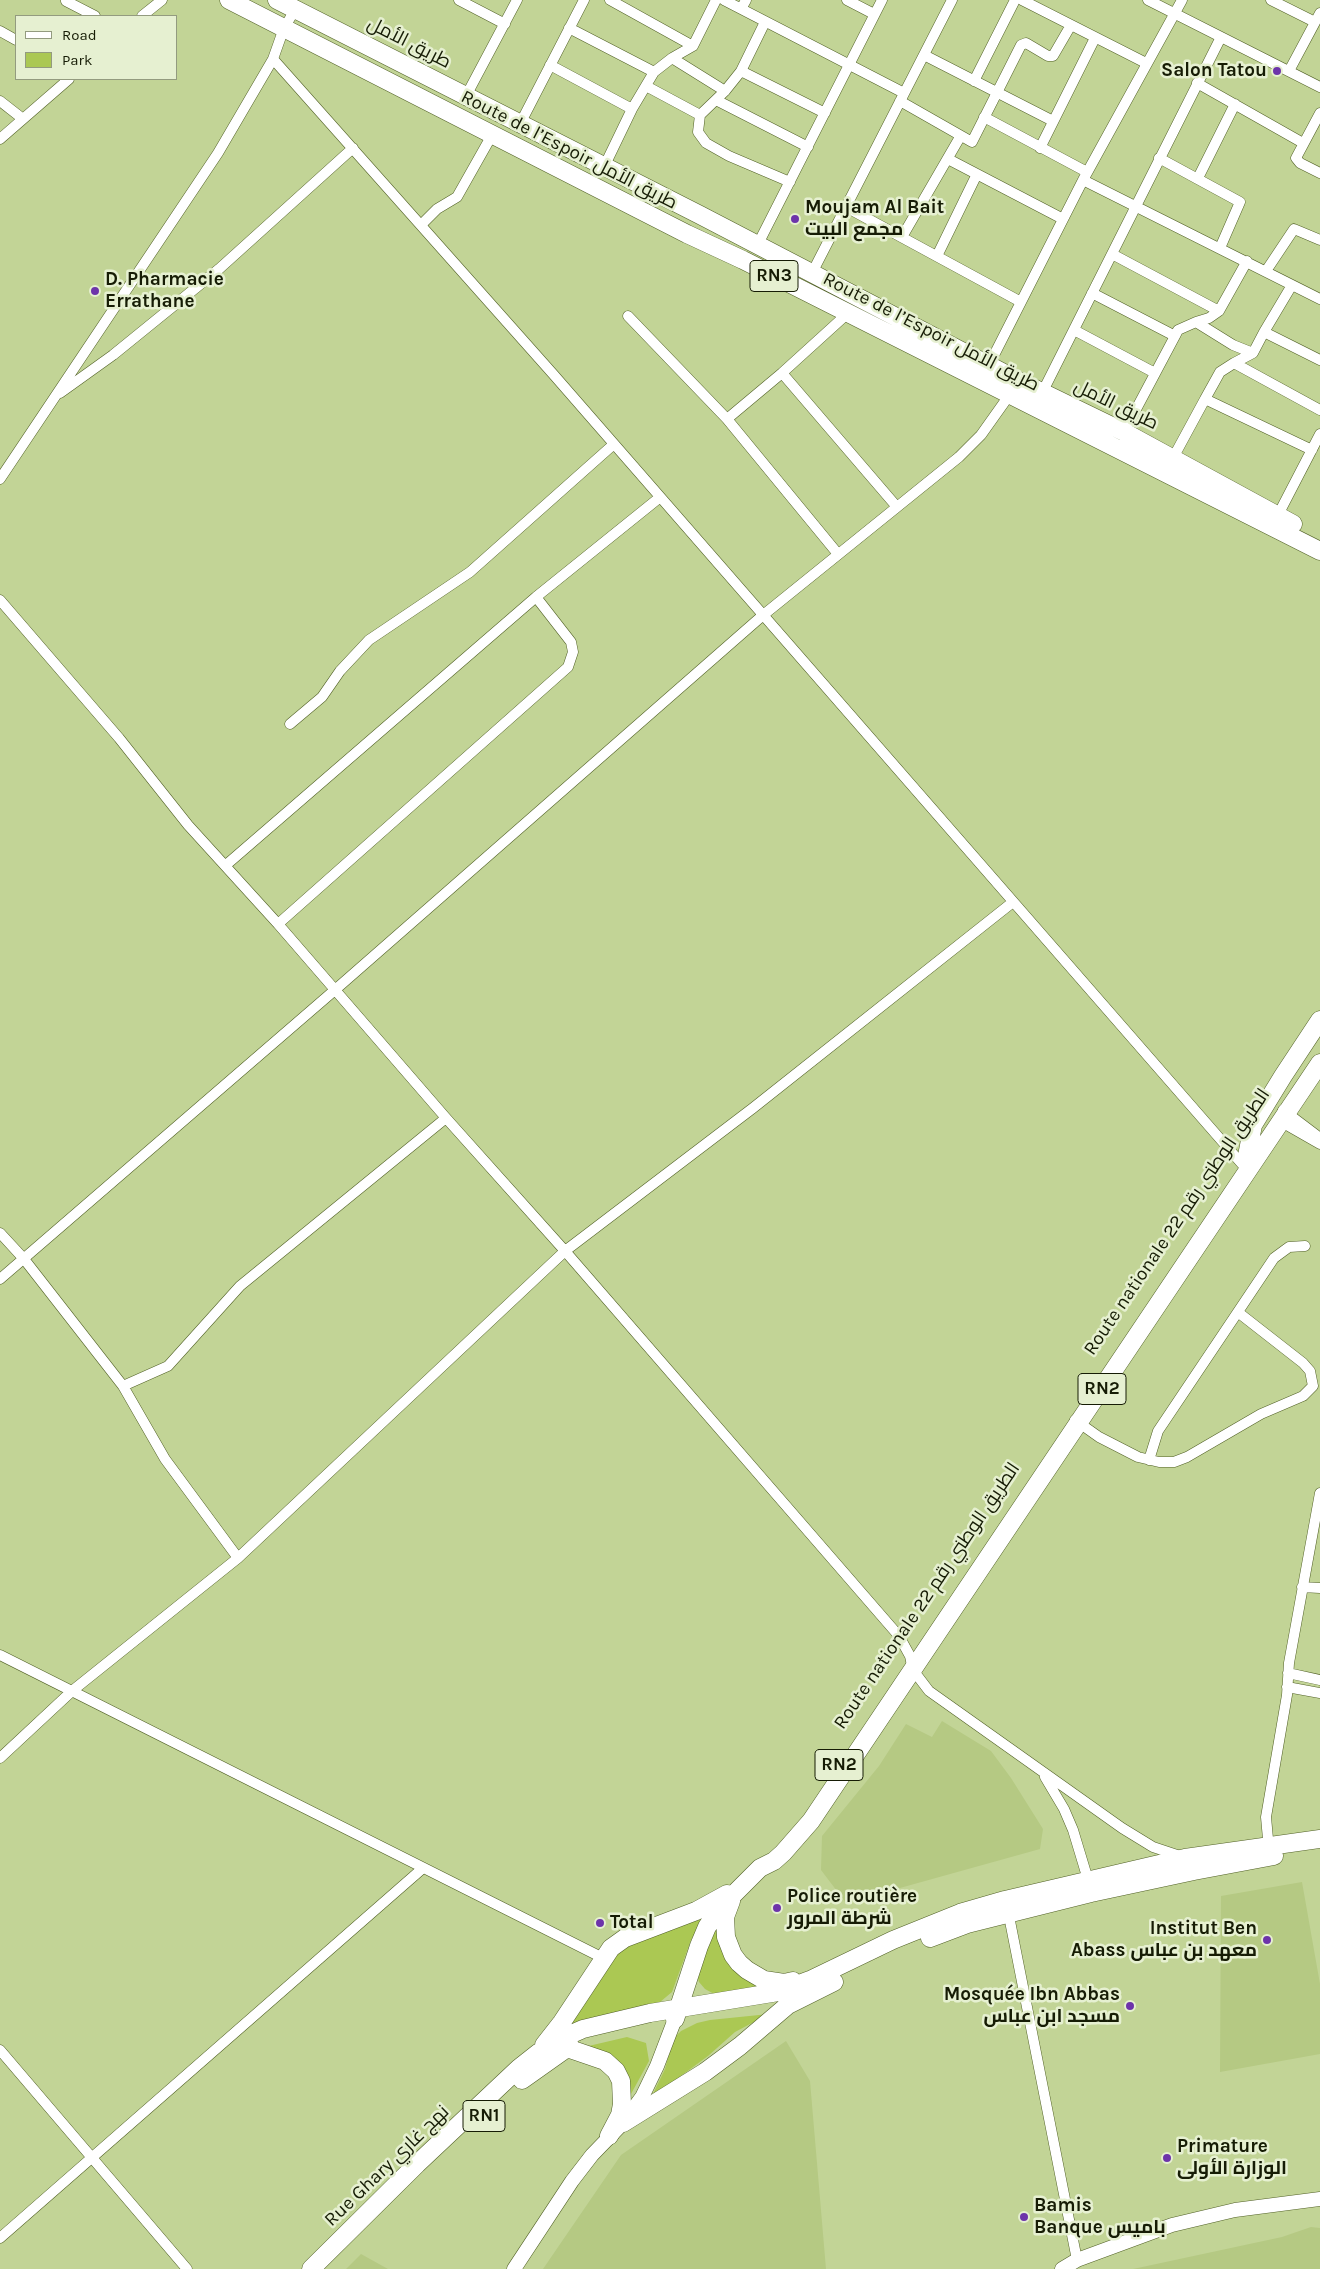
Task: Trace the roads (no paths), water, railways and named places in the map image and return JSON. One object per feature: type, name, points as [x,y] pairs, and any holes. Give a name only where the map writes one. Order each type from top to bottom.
[{"type":"highway","name":"Route de l’Espoir طريق الأمل","points":[[229,0],[847,314],[1014,388],[1320,551]]},
{"type":"highway","name":"طريق الأمل","points":[[277,0],[298,5],[466,96],[989,365],[1014,388],[1042,393],[1124,432],[1320,538]]},
{"type":"highway","points":[[1244,1160],[1253,1125],[1320,1020]]},
{"type":"highway","name":"Route nationale 22 الطريق الوطني رقم","points":[[740,1887],[760,1868],[774,1861],[811,1821],[911,1663],[1282,1113],[1320,1048]]},
{"type":"highway","name":"Route nationale 22 الطريق الوطني رقم","points":[[1076,1421],[1244,1160],[1320,1063]]},
{"type":"highway","points":[[1282,1113],[1302,1102],[1320,1083]]},
{"type":"highway","points":[[676,2013],[778,1992],[810,1980],[893,1940],[960,1913],[1006,1906],[1189,1864],[1269,1851],[1320,1839]]},
{"type":"highway","points":[[1269,1851],[1320,1850]]},
{"type":"highway","points":[[740,1887],[728,1907],[725,1927],[729,1946],[739,1963],[755,1976],[774,1982],[810,1980]]},
{"type":"highway","name":"RN2","points":[[564,2036],[603,1958],[611,1948],[625,1938],[696,1911],[740,1887]]},
{"type":"highway","name":"RN2","points":[[676,2013],[707,1927],[718,1910],[740,1887]]},
{"type":"highway","points":[[623,2123],[705,2072],[740,2046],[788,2005],[897,1950],[967,1924],[1006,1906]]},
{"type":"highway","points":[[676,2013],[788,2005]]},
{"type":"highway","name":"Rue Ghary نهج غاري","points":[[311,2269],[417,2164],[538,2052],[564,2036],[583,2029],[608,2022],[676,2013]]},
{"type":"highway","points":[[564,2036],[605,2061],[616,2071],[621,2081],[623,2093],[620,2115],[609,2136]]},
{"type":"highway","name":"Rue Ghary نهج غاري","points":[[327,2269],[526,2076],[564,2036]]},
{"type":"street","points":[[143,15],[162,0]]},
{"type":"street","points":[[460,0],[505,24]]},
{"type":"street","points":[[466,96],[517,0]]},
{"type":"street","points":[[520,124],[584,0]]},
{"type":"street","points":[[610,0],[693,46]]},
{"type":"street","points":[[604,167],[632,108],[654,72],[672,58],[693,46],[716,0]]},
{"type":"street","points":[[724,0],[744,5],[766,22],[850,65],[902,97],[960,137],[972,142],[1020,45],[1026,43],[1048,56],[1053,56],[1071,26]]},
{"type":"street","points":[[847,0],[874,14]]},
{"type":"street","points":[[757,246],[882,0]]},
{"type":"street","points":[[812,273],[952,0]]},
{"type":"street","points":[[974,81],[1016,0]]},
{"type":"street","points":[[1022,0],[1146,63]]},
{"type":"street","points":[[1148,0],[1320,87]]},
{"type":"street","points":[[989,365],[1085,176],[1182,0]]},
{"type":"street","points":[[1271,0],[1318,18],[1289,71]]},
{"type":"street","points":[[66,1],[93,15]]},
{"type":"street","points":[[0,478],[218,153],[274,60],[284,28],[298,5]]},
{"type":"street","points":[[766,22],[741,71],[725,91],[700,115],[698,132],[706,143],[729,156],[790,182]]},
{"type":"street","points":[[570,28],[654,72]]},
{"type":"street","points":[[0,31],[15,39]]},
{"type":"street","points":[[1042,393],[1221,37]]},
{"type":"street","points":[[1040,148],[1095,38]]},
{"type":"street","points":[[924,55],[1053,120]]},
{"type":"street","points":[[672,58],[725,91]]},
{"type":"street","points":[[274,60],[614,444],[659,498],[1013,902],[1244,1160]]},
{"type":"street","points":[[550,65],[632,108]]},
{"type":"street","points":[[741,71],[825,113]]},
{"type":"street","points":[[0,139],[68,80]]},
{"type":"street","points":[[1198,83],[1303,143]]},
{"type":"street","points":[[646,86],[700,115]]},
{"type":"street","points":[[716,100],[808,147]]},
{"type":"street","points":[[0,101],[24,119]]},
{"type":"street","points":[[1198,178],[1235,104]]},
{"type":"street","points":[[1320,113],[1297,154],[1297,160],[1320,173]]},
{"type":"street","points":[[984,117],[1136,205],[1320,299]]},
{"type":"street","points":[[421,225],[437,208],[457,197],[492,135]]},
{"type":"street","points":[[902,237],[960,137]]},
{"type":"street","points":[[55,396],[113,355],[219,269],[353,148]]},
{"type":"street","points":[[1159,158],[1240,202],[1220,248]]},
{"type":"street","points":[[948,159],[1063,219]]},
{"type":"street","points":[[936,256],[978,174]]},
{"type":"street","points":[[846,207],[1021,302]]},
{"type":"street","points":[[1266,271],[1294,229],[1317,239],[1320,227]]},
{"type":"street","points":[[1112,254],[1219,311]]},
{"type":"street","points":[[1124,432],[1178,330],[1209,318],[1219,311],[1247,261]]},
{"type":"street","points":[[1173,458],[1220,372],[1253,353],[1292,285]]},
{"type":"street","points":[[1092,293],[1174,336]]},
{"type":"street","points":[[727,419],[782,373],[847,314]]},
{"type":"street","points":[[628,316],[727,419],[838,554]]},
{"type":"street","points":[[1196,322],[1233,345],[1253,353]]},
{"type":"street","points":[[1074,330],[1155,373]]},
{"type":"street","points":[[1264,332],[1320,360]]},
{"type":"street","points":[[1234,363],[1320,410]]},
{"type":"street","points":[[782,373],[897,507]]},
{"type":"street","points":[[0,1279],[336,990],[762,616],[959,457],[981,435],[1014,388]]},
{"type":"street","points":[[1205,399],[1312,450]]},
{"type":"street","points":[[1278,515],[1320,434]]},
{"type":"street","points":[[290,724],[322,697],[340,671],[369,640],[470,572],[614,444]]},
{"type":"street","points":[[226,865],[536,597],[659,498]]},
{"type":"street","points":[[278,924],[568,667],[573,652],[571,642],[536,597]]},
{"type":"street","points":[[0,600],[119,738],[188,825],[226,865],[446,1118],[566,1251],[899,1636],[911,1663],[929,1691],[939,1700],[1139,1839],[1189,1864]]},
{"type":"street","points":[[0,1758],[72,1691],[238,1558],[566,1251],[753,1108],[1013,902]]},
{"type":"street","points":[[1282,1113],[1320,1138]]},
{"type":"street","points":[[1282,1113],[1320,1144]]},
{"type":"street","points":[[123,1386],[168,1366],[240,1286],[446,1118]]},
{"type":"street","points":[[0,1233],[24,1259],[123,1386],[165,1458],[238,1558]]},
{"type":"street","points":[[1150,1460],[1158,1431],[1239,1313],[1274,1258],[1289,1247],[1305,1246]]},
{"type":"street","points":[[1076,1421],[1099,1437],[1138,1457],[1174,1462],[1187,1457],[1246,1422],[1304,1396],[1312,1386],[1310,1371],[1303,1363],[1239,1313]]},
{"type":"street","points":[[1269,1851],[1266,1817],[1302,1587],[1320,1493]]},
{"type":"street","points":[[1302,1587],[1320,1588]]},
{"type":"street","points":[[0,1655],[603,1958]]},
{"type":"street","points":[[1288,1673],[1320,1680]]},
{"type":"street","points":[[1287,1687],[1320,1694]]},
{"type":"street","points":[[1042,1772],[1064,1809],[1073,1830],[1089,1886]]},
{"type":"street","points":[[0,2238],[423,1868]]},
{"type":"street","points":[[1006,1906],[1077,2260]]},
{"type":"street","points":[[514,2269],[572,2181],[609,2136],[623,2123],[642,2097],[650,2082],[676,2013]]},
{"type":"street","points":[[0,2050],[187,2269]]},
{"type":"street","points":[[1062,2269],[1077,2260],[1149,2232],[1189,2220],[1253,2207],[1320,2199]]},
{"type":"place","name":"Salon Tatou","points":[[1277,71]]},
{"type":"place","name":"Moujam Al Bait مجمع البيت","points":[[795,219]]},
{"type":"place","name":"D. Pharmacie Errathane","points":[[95,291]]},
{"type":"place","name":"Police routière شرطة المرور","points":[[777,1908]]},
{"type":"place","name":"Total","points":[[600,1923]]},
{"type":"place","name":"Institut Ben Abass معهد بن عباس","points":[[1267,1940]]},
{"type":"place","name":"Mosquée Ibn Abbas مسجد ابن عباس","points":[[1130,2006]]},
{"type":"place","name":"Primature الوزارة الأولى","points":[[1167,2158]]},
{"type":"place","name":"Bamis Banque باميس","points":[[1024,2217]]}]
